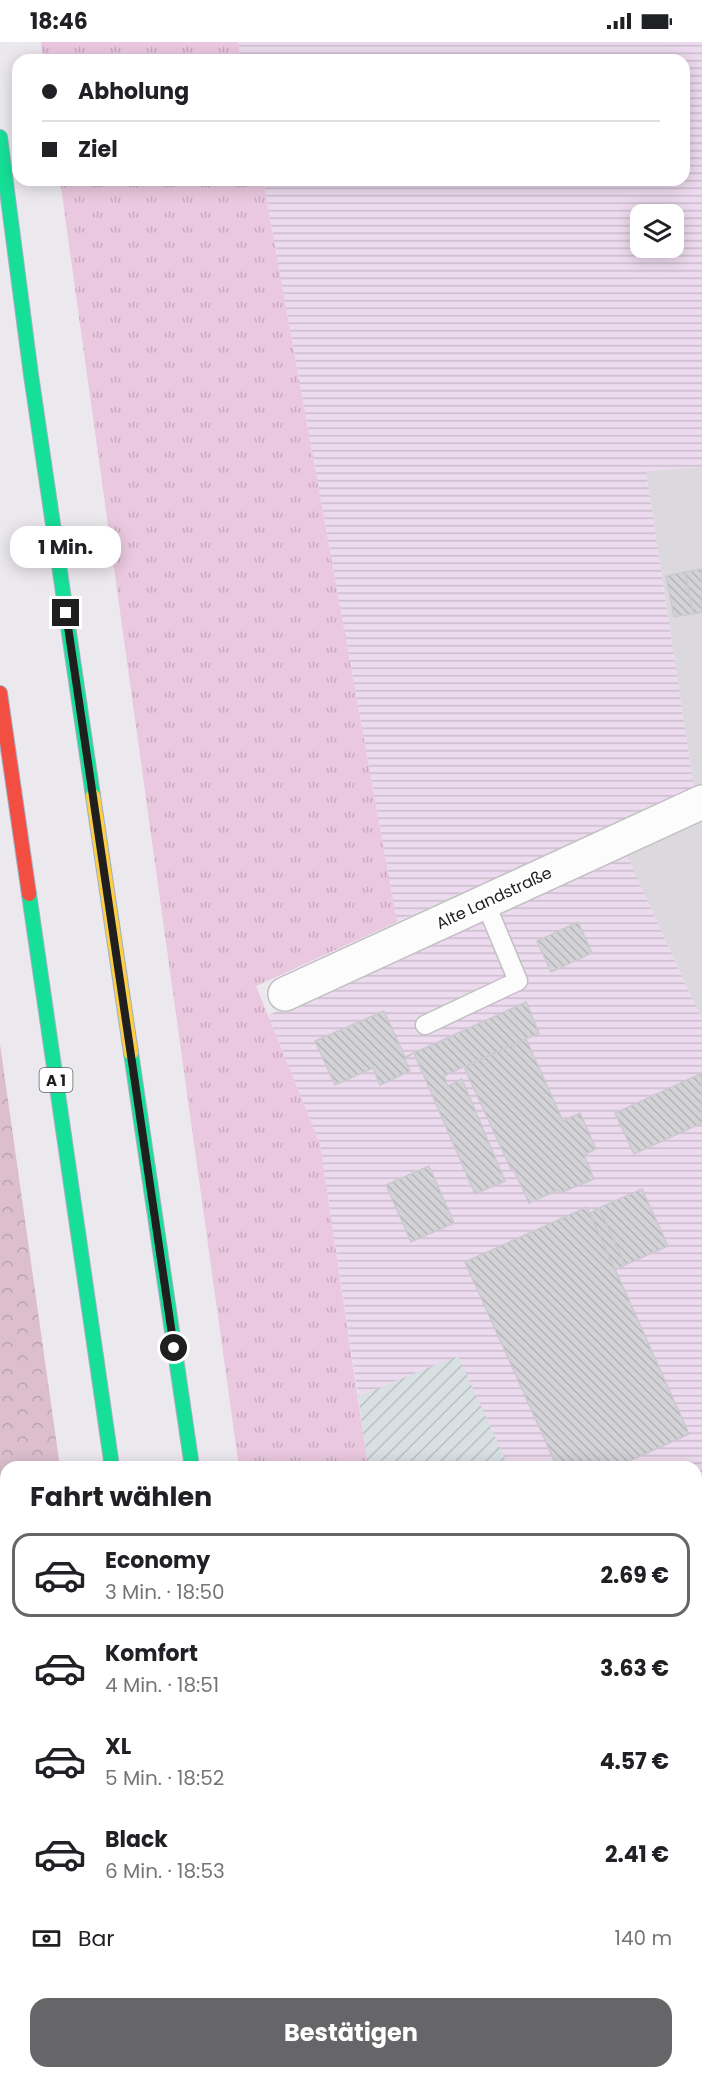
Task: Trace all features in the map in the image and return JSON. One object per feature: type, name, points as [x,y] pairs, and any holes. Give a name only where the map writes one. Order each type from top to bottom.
[{"type":"highway","points":[[0,137],[33,387],[191,1461]]},
{"type":"highway","name":"A 1","points":[[0,693],[111,1461]]},
{"type":"street","name":"Alte Landstraße","points":[[285,994],[702,802]]},
{"type":"lane","points":[[425,1025],[518,981],[485,902]]},
{"type":"shaded area","points":[[238,42],[702,42],[702,467],[646,471],[694,788],[397,922],[264,186],[690,186],[690,54],[240,54]]},
{"type":"shaded area","points":[[702,467],[702,784],[694,788],[646,471]]},
{"type":"shaded area","points":[[702,821],[702,1020],[627,856]]},
{"type":"shaded area","points":[[627,856],[702,1020],[702,1461],[506,1461],[458,1356],[358,1396],[320,1144],[268,1015]]},
{"type":"shaded area","points":[[458,1355],[506,1461],[367,1461],[358,1396]]},
{"type":"green space","points":[[41,42],[238,42],[240,54],[42,54]]},
{"type":"green space","points":[[61,186],[264,186],[397,922],[256,986],[320,1144],[367,1461],[238,1461]]},
{"type":"green space","points":[[0,1044],[59,1461],[0,1461]]},
{"type":"building","points":[[702,569],[702,612],[693,614],[685,572]]},
{"type":"building","points":[[685,572],[693,614],[674,617],[666,576]]},
{"type":"building","points":[[578,922],[592,953],[551,972],[537,941]]},
{"type":"building","points":[[526,1002],[539,1033],[444,1076],[448,1086],[462,1079],[505,1181],[475,1194],[414,1053]]},
{"type":"building","points":[[384,1011],[405,1057],[414,1053],[405,1059],[410,1071],[380,1085],[373,1068],[335,1085],[315,1041]]},
{"type":"building","points":[[526,1039],[563,1121],[580,1113],[596,1149],[584,1155],[594,1179],[560,1193],[558,1190],[529,1203],[464,1067]]},
{"type":"building","points":[[702,1073],[702,1123],[634,1154],[615,1113]]},
{"type":"building","points":[[429,1166],[454,1223],[411,1242],[386,1185]]},
{"type":"building","points":[[642,1189],[668,1246],[625,1265],[599,1208]]},
{"type":"building","points":[[587,1207],[689,1434],[629,1461],[554,1461],[465,1262]]},
{"type":"building","points":[[599,1208],[625,1265],[615,1270],[590,1213]]},
{"type":"traffic: fast","points":[[0,137],[31,375],[93,796]]},
{"type":"traffic: fast","points":[[29,894],[111,1461]]},
{"type":"traffic: fast","points":[[131,1053],[191,1461]]},
{"type":"traffic: slow","points":[[93,796],[131,1053]]},
{"type":"traffic: jam","points":[[0,693],[29,894]]},
{"type":"route","points":[[66,613],[174,1348]]}]
